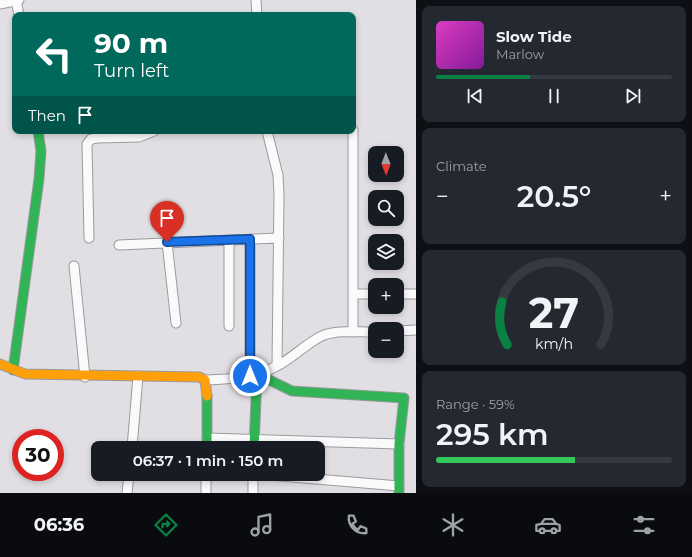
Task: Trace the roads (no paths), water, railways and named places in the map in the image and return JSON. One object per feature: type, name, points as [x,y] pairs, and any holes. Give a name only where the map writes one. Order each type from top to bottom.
[{"type":"street","points":[[0,4],[17,0],[19,12]]},
{"type":"street","points":[[256,0],[257,12]]},
{"type":"street","points":[[12,370],[39,179],[40,151],[38,134]]},
{"type":"street","points":[[89,238],[87,144],[91,139],[139,137],[146,134]]},
{"type":"street","points":[[269,134],[278,175],[279,238],[277,366]]},
{"type":"street","points":[[353,134],[354,332]]},
{"type":"street","points":[[119,245],[279,238]]},
{"type":"street","points":[[250,239],[254,375],[254,441]]},
{"type":"street","points":[[229,240],[230,326]]},
{"type":"street","points":[[167,242],[176,323]]},
{"type":"street","points":[[74,266],[85,377]]},
{"type":"street","points":[[353,294],[368,294]]},
{"type":"street","points":[[404,294],[416,294]]},
{"type":"street","points":[[404,331],[416,330]]},
{"type":"street","points":[[0,364],[12,370],[42,375],[85,377],[191,376],[205,380],[254,375],[277,366],[325,335],[331,333],[368,332]]},
{"type":"street","points":[[254,375],[292,391],[404,398],[399,444],[399,489],[323,481]]},
{"type":"street","points":[[133,441],[138,376]]},
{"type":"street","points":[[205,380],[208,396],[207,438],[230,441]]},
{"type":"street","points":[[325,444],[399,444]]},
{"type":"street","points":[[128,493],[129,481]]},
{"type":"street","points":[[206,481],[206,493]]},
{"type":"street","points":[[253,481],[253,493]]}]
